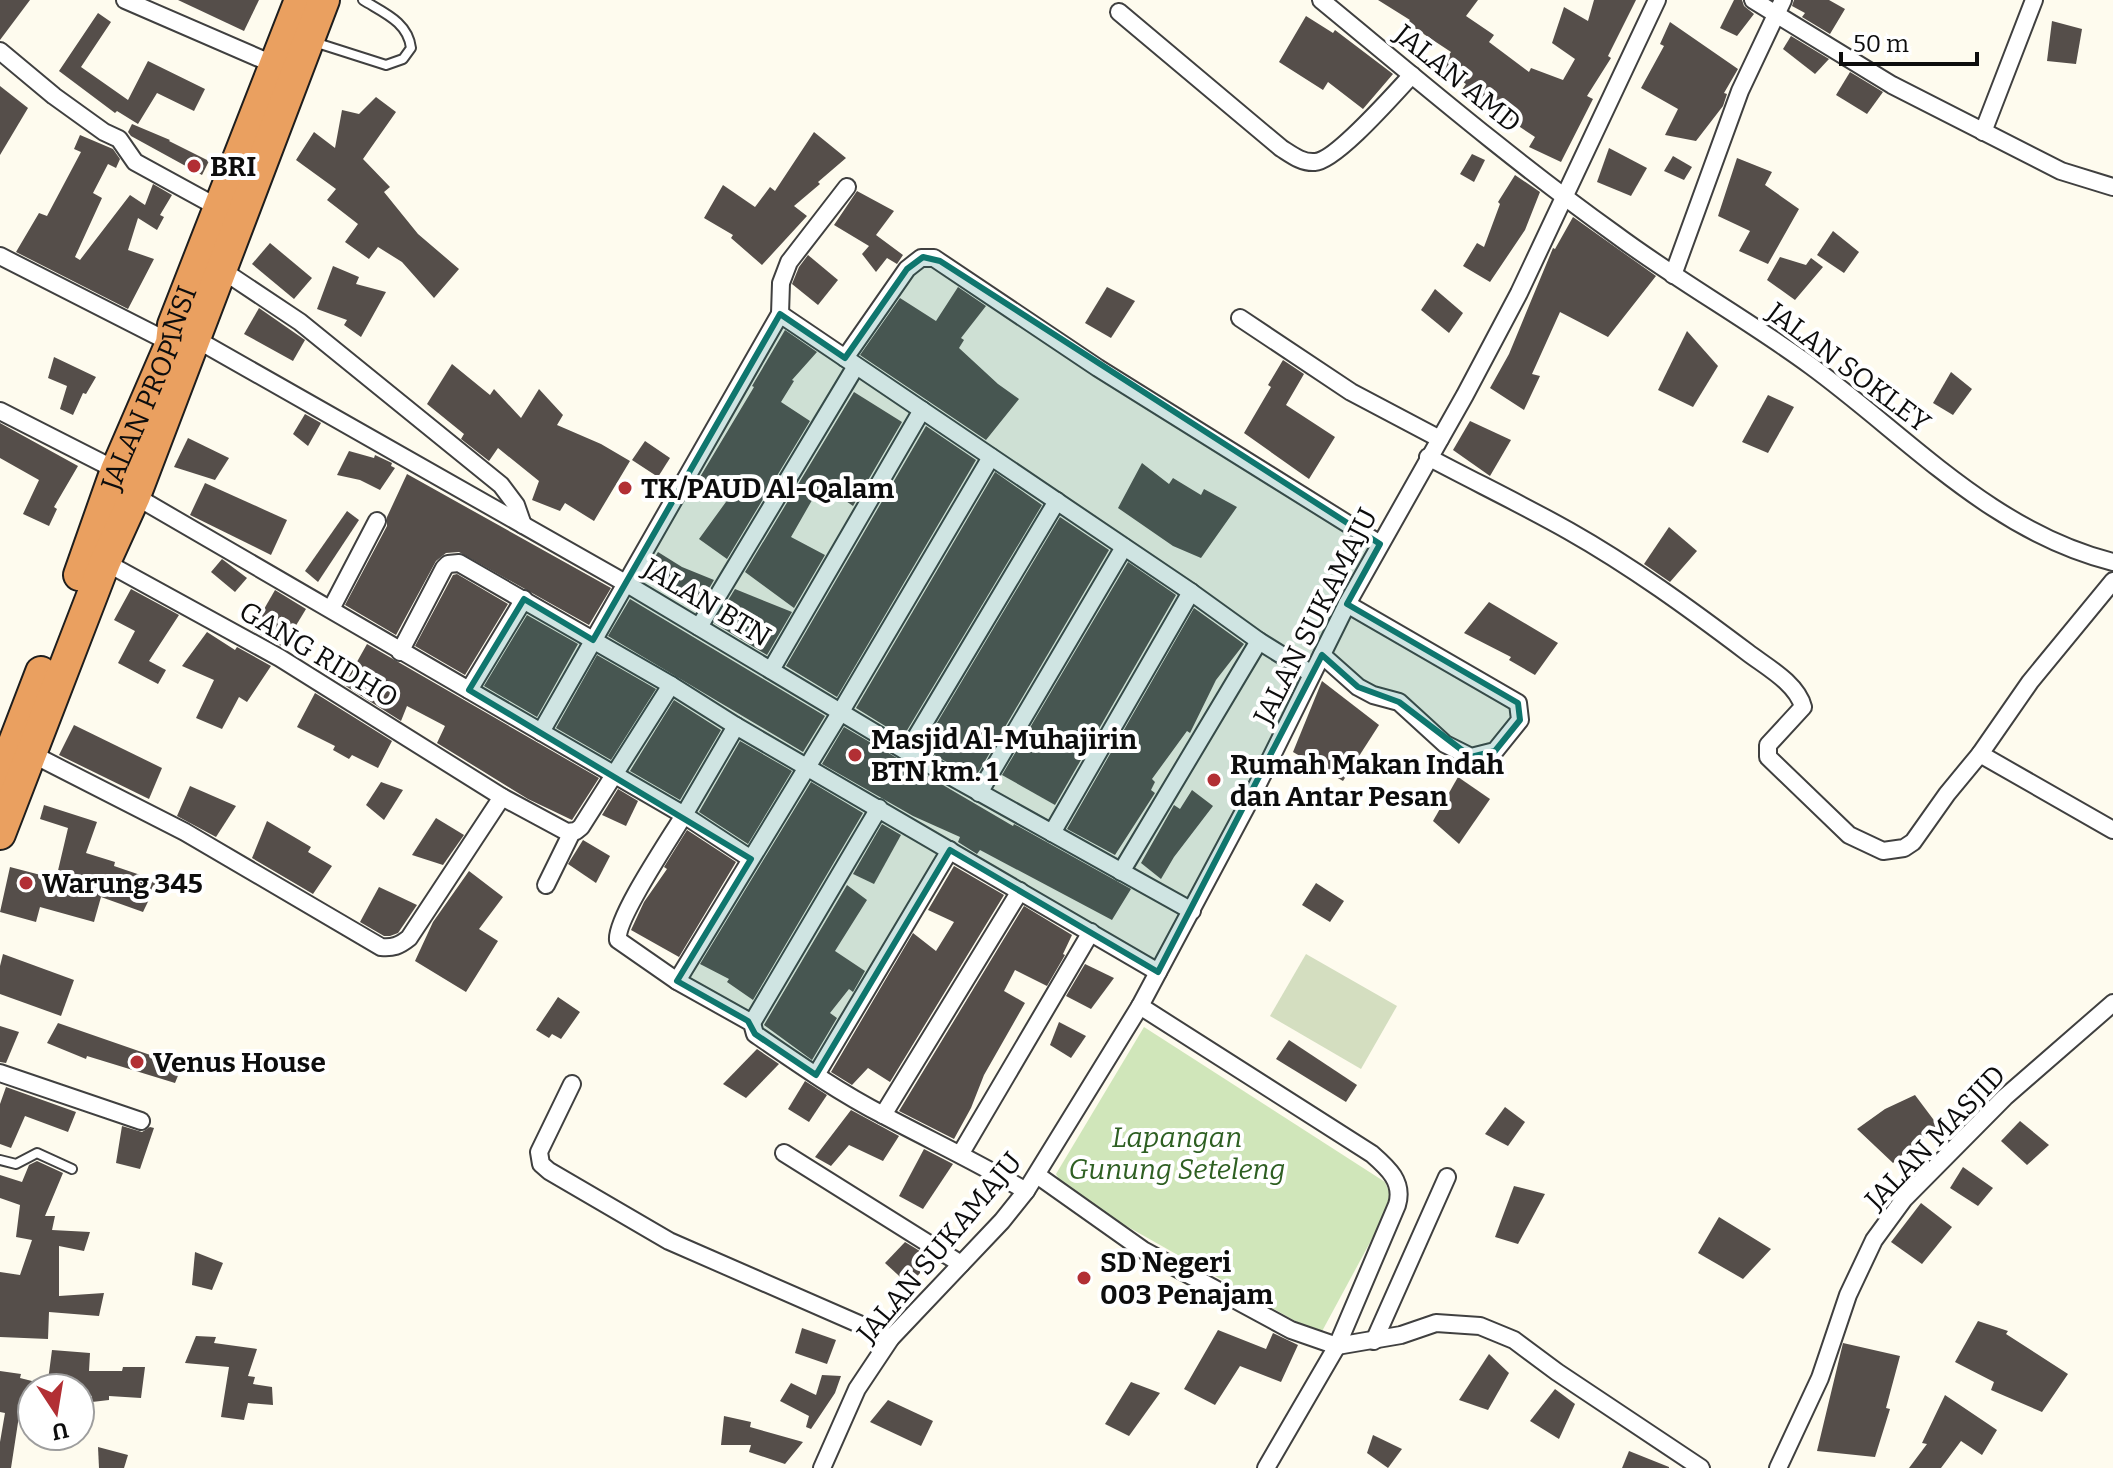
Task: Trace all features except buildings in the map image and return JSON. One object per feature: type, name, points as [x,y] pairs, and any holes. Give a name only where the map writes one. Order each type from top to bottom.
[{"type":"highway","name":"JALAN PROPINSI","points":[[211,263],[219,208],[300,0]]},
{"type":"highway","points":[[0,834],[105,562],[135,496],[183,340],[211,263],[324,0]]},
{"type":"highway","name":"JALAN PROPINSI","points":[[0,778],[88,553],[116,470],[183,340]]},
{"type":"street","points":[[125,0],[275,65]]},
{"type":"street","name":"JALAN AMD","points":[[1321,0],[1563,194]]},
{"type":"street","name":"JALAN SUKAMAJU","points":[[822,1468],[857,1389],[891,1338],[1002,1221],[1026,1191],[1140,1006],[1192,911],[1347,604],[1519,293],[1657,0]]},
{"type":"street","points":[[1753,0],[1780,6],[1892,85],[2061,171],[2113,187]]},
{"type":"street","points":[[1983,132],[2034,0]]},
{"type":"street","points":[[1673,275],[1722,137],[1780,6]]},
{"type":"street","points":[[1119,12],[1281,148],[1306,161],[1316,162],[1334,154],[1412,75]]},
{"type":"street","points":[[0,51],[54,96],[119,139],[135,162],[219,208]]},
{"type":"street","points":[[541,732],[780,314],[781,283],[789,262],[847,187]]},
{"type":"street","name":"JALAN SOKLEY","points":[[1563,194],[1673,275],[1811,366],[2001,515],[2056,544],[2113,562]]},
{"type":"street","name":"JALAN BTN","points":[[0,256],[183,340],[523,525],[907,752],[1192,911]]},
{"type":"street","points":[[699,627],[851,362],[907,269],[921,258],[934,258],[1098,368],[1380,544]]},
{"type":"street","points":[[211,263],[300,322],[501,485],[516,505],[523,525]]},
{"type":"street","points":[[780,314],[1312,674]]},
{"type":"street","points":[[1240,318],[1351,392],[1440,439]]},
{"type":"street","points":[[771,670],[922,410]]},
{"type":"street","points":[[0,411],[116,470]]},
{"type":"street","points":[[677,981],[991,457]]},
{"type":"street","points":[[1428,457],[1532,511],[1613,558],[1785,682],[1801,700],[1803,707],[1768,745],[1768,757],[1834,823],[1868,846],[1894,851],[1913,842],[2030,682],[2113,581]]},
{"type":"street","points":[[135,496],[684,815],[751,859]]},
{"type":"street","points":[[907,752],[1057,501]]},
{"type":"street","points":[[331,609],[377,521]]},
{"type":"street","points":[[979,793],[1124,547]]},
{"type":"street","name":"GANG RIDHO","points":[[105,562],[280,658],[502,797],[572,832]]},
{"type":"street","points":[[400,652],[448,564],[459,563],[1158,972]]},
{"type":"street","points":[[1052,833],[1191,592]]},
{"type":"street","points":[[469,690],[524,599]]},
{"type":"street","points":[[1322,655],[1358,687],[1399,702],[1445,744],[1471,757],[1495,751],[1520,720],[1518,703],[1347,604]]},
{"type":"street","points":[[1121,872],[1259,641]]},
{"type":"street","points":[[546,885],[572,832],[581,827],[671,685]]},
{"type":"street","points":[[736,726],[629,907],[617,935],[626,947],[677,981],[752,1023],[755,1034],[816,1075],[883,1115],[961,1153],[1026,1191]]},
{"type":"street","points":[[32,754],[185,832],[381,947],[390,948],[399,946],[409,938],[502,797]]},
{"type":"street","points":[[1980,754],[2113,830]]},
{"type":"street","points":[[752,1023],[879,808]]},
{"type":"street","points":[[816,1075],[950,850]]},
{"type":"street","points":[[883,1115],[1020,891]]},
{"type":"street","points":[[961,1153],[1091,932]]},
{"type":"street","name":"JALAN MASJID","points":[[1778,1468],[1820,1378],[1848,1295],[1874,1240],[1904,1199],[2005,1097],[2113,1003]]},
{"type":"street","points":[[1140,1006],[1372,1154],[1394,1176],[1399,1196],[1397,1205],[1337,1346],[1266,1468]]},
{"type":"street","points":[[0,1073],[141,1121]]},
{"type":"street","points":[[572,1084],[539,1152],[541,1164],[549,1171],[669,1241],[891,1338]]},
{"type":"street","points":[[784,1153],[961,1264]]},
{"type":"street","points":[[1037,1175],[1143,1250],[1291,1330],[1337,1346],[1374,1341],[1436,1323],[1480,1326],[1514,1340],[1701,1468]]},
{"type":"street","points":[[1374,1341],[1447,1177]]},
{"type":"lane","points":[[309,40],[386,65],[403,59],[411,48],[410,36],[404,26],[363,0]]},
{"type":"lane","points":[[0,1160],[16,1164],[37,1153],[72,1169]]},
{"type":"highlighted area","points":[[923,257],[940,261],[1380,544],[1347,604],[1518,703],[1520,720],[1495,751],[1471,757],[1399,702],[1358,687],[1322,655],[1158,972],[950,850],[816,1075],[755,1034],[748,1021],[677,981],[751,859],[469,690],[524,599],[593,640],[780,314],[845,358],[907,269]]},
{"type":"green space","points":[[1306,954],[1397,1006],[1361,1069],[1270,1016]]},
{"type":"green space","name":"Lapangan Gunung Seteleng","points":[[1144,1027],[1385,1182],[1390,1194],[1387,1211],[1320,1335],[1105,1214],[1060,1181],[1056,1174]]},
{"type":"place","name":"BRI","points":[[194,166]]},
{"type":"place","name":"TK/PAUD Al-Qalam","points":[[625,488]]},
{"type":"place","name":"Masjid Al-Muhajirin BTN km. 1","points":[[855,755]]},
{"type":"place","name":"Rumah Makan Indah dan Antar Pesan","points":[[1214,780]]},
{"type":"place","name":"Warung 345","points":[[26,883]]},
{"type":"place","name":"Venus House","points":[[137,1062]]},
{"type":"place","name":"SD Negeri 003 Penajam","points":[[1084,1278]]}]
